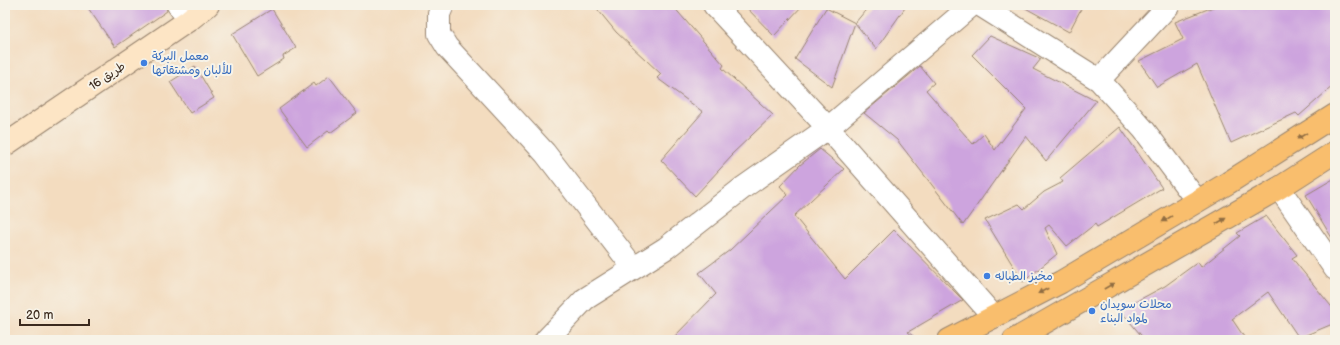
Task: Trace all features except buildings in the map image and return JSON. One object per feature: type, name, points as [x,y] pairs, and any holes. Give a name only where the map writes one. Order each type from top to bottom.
[{"type":"main road","points":[[949,340],[1061,282],[1197,201],[1335,115]]},
{"type":"main road","points":[[1014,340],[1144,267],[1279,188],[1335,152]]},
{"type":"street","name":"طريق 16","points":[[5,145],[184,12],[208,5]]},
{"type":"street","points":[[443,5],[439,14],[439,34],[447,47],[545,153],[634,267]]},
{"type":"street","points":[[714,5],[828,128],[994,316]]},
{"type":"street","points":[[546,340],[585,299],[666,248],[744,187],[828,128],[972,5]]},
{"type":"street","points":[[980,5],[1099,80],[1144,130],[1197,201]]},
{"type":"street","points":[[1099,80],[1169,5]]},
{"type":"street","points":[[1279,188],[1335,270]]},
{"type":"place","name":"معمل البركة للألبان ومشتقاتها","points":[[144,63]]},
{"type":"place","name":"مخبز الطباله","points":[[987,276]]},
{"type":"place","name":"محلات سويدان لمواد البناء","points":[[1092,311]]}]
